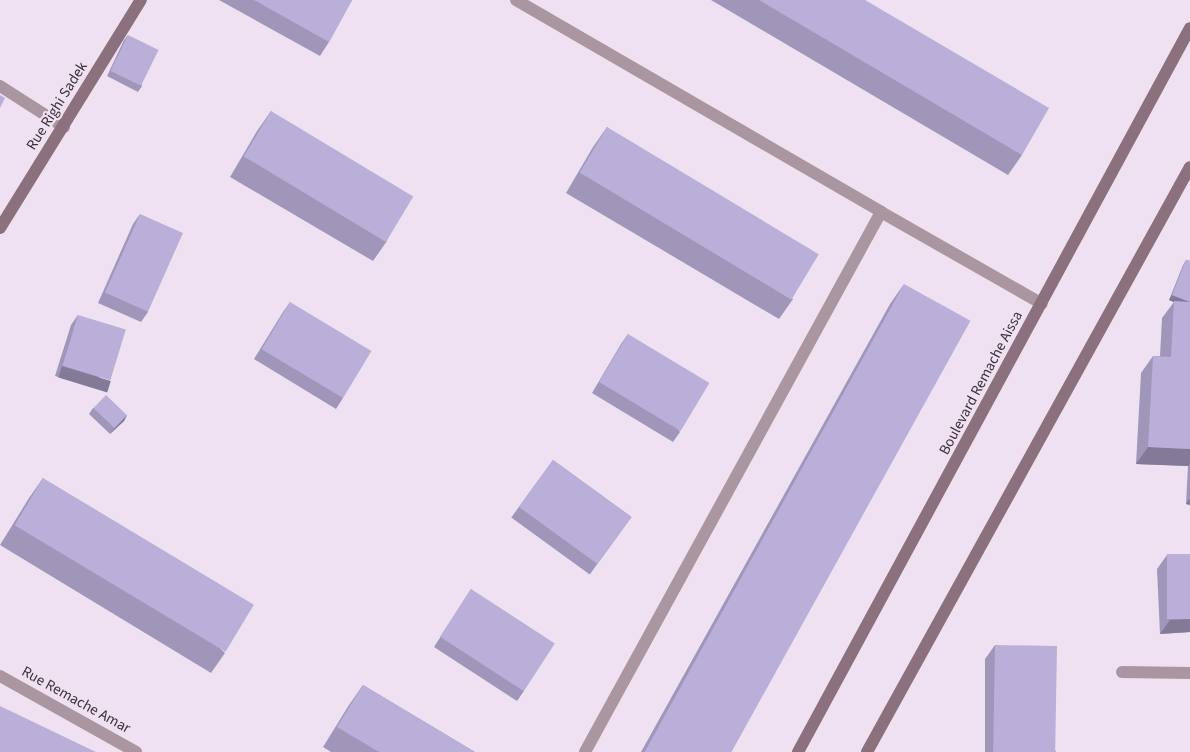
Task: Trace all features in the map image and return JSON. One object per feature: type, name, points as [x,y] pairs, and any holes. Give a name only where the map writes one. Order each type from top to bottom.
[{"type":"main road","name":"Rue Righi Sadek","points":[[0,228],[141,0]]},
{"type":"main road","name":"Boulevard Remache Aissa","points":[[798,752],[1190,28]]},
{"type":"main road","points":[[867,752],[1190,167]]},
{"type":"street","points":[[516,0],[1042,304]]},
{"type":"street","points":[[0,86],[64,127]]},
{"type":"street","points":[[585,752],[881,212]]},
{"type":"street","points":[[1122,672],[1190,674]]},
{"type":"street","name":"Rue Remache Amar","points":[[0,676],[136,752]]},
{"type":"building","points":[[254,0],[352,0],[329,42]]},
{"type":"building","points":[[759,0],[865,0],[1049,108],[1022,155]]},
{"type":"building","points":[[128,35],[159,50],[141,86],[110,71]]},
{"type":"building","points":[[0,95],[5,98],[0,108]]},
{"type":"building","points":[[271,111],[413,196],[386,242],[244,156]]},
{"type":"building","points":[[607,127],[819,254],[791,300],[580,172]]},
{"type":"building","points":[[140,214],[183,233],[148,312],[105,293]]},
{"type":"building","points":[[1186,260],[1190,261],[1190,302],[1172,295]]},
{"type":"building","points":[[904,284],[970,321],[731,752],[645,752]]},
{"type":"building","points":[[1174,301],[1190,302],[1190,449],[1148,447],[1153,356],[1171,357]]},
{"type":"building","points":[[290,302],[371,351],[343,398],[262,349]]},
{"type":"building","points":[[78,315],[126,330],[110,380],[63,366]]},
{"type":"building","points":[[628,334],[709,383],[681,431],[599,382]]},
{"type":"building","points":[[106,395],[127,415],[114,428],[93,408]]},
{"type":"building","points":[[553,460],[631,517],[597,564],[519,507]]},
{"type":"building","points":[[43,478],[254,605],[226,652],[15,525]]},
{"type":"building","points":[[1167,554],[1190,554],[1190,619],[1167,619]]},
{"type":"building","points":[[471,589],[555,643],[524,691],[440,637]]},
{"type":"building","points":[[995,645],[1057,646],[1055,752],[993,752]]},
{"type":"building","points":[[363,685],[475,752],[379,752],[337,727]]},
{"type":"building","points":[[0,706],[96,752],[0,752]]}]
